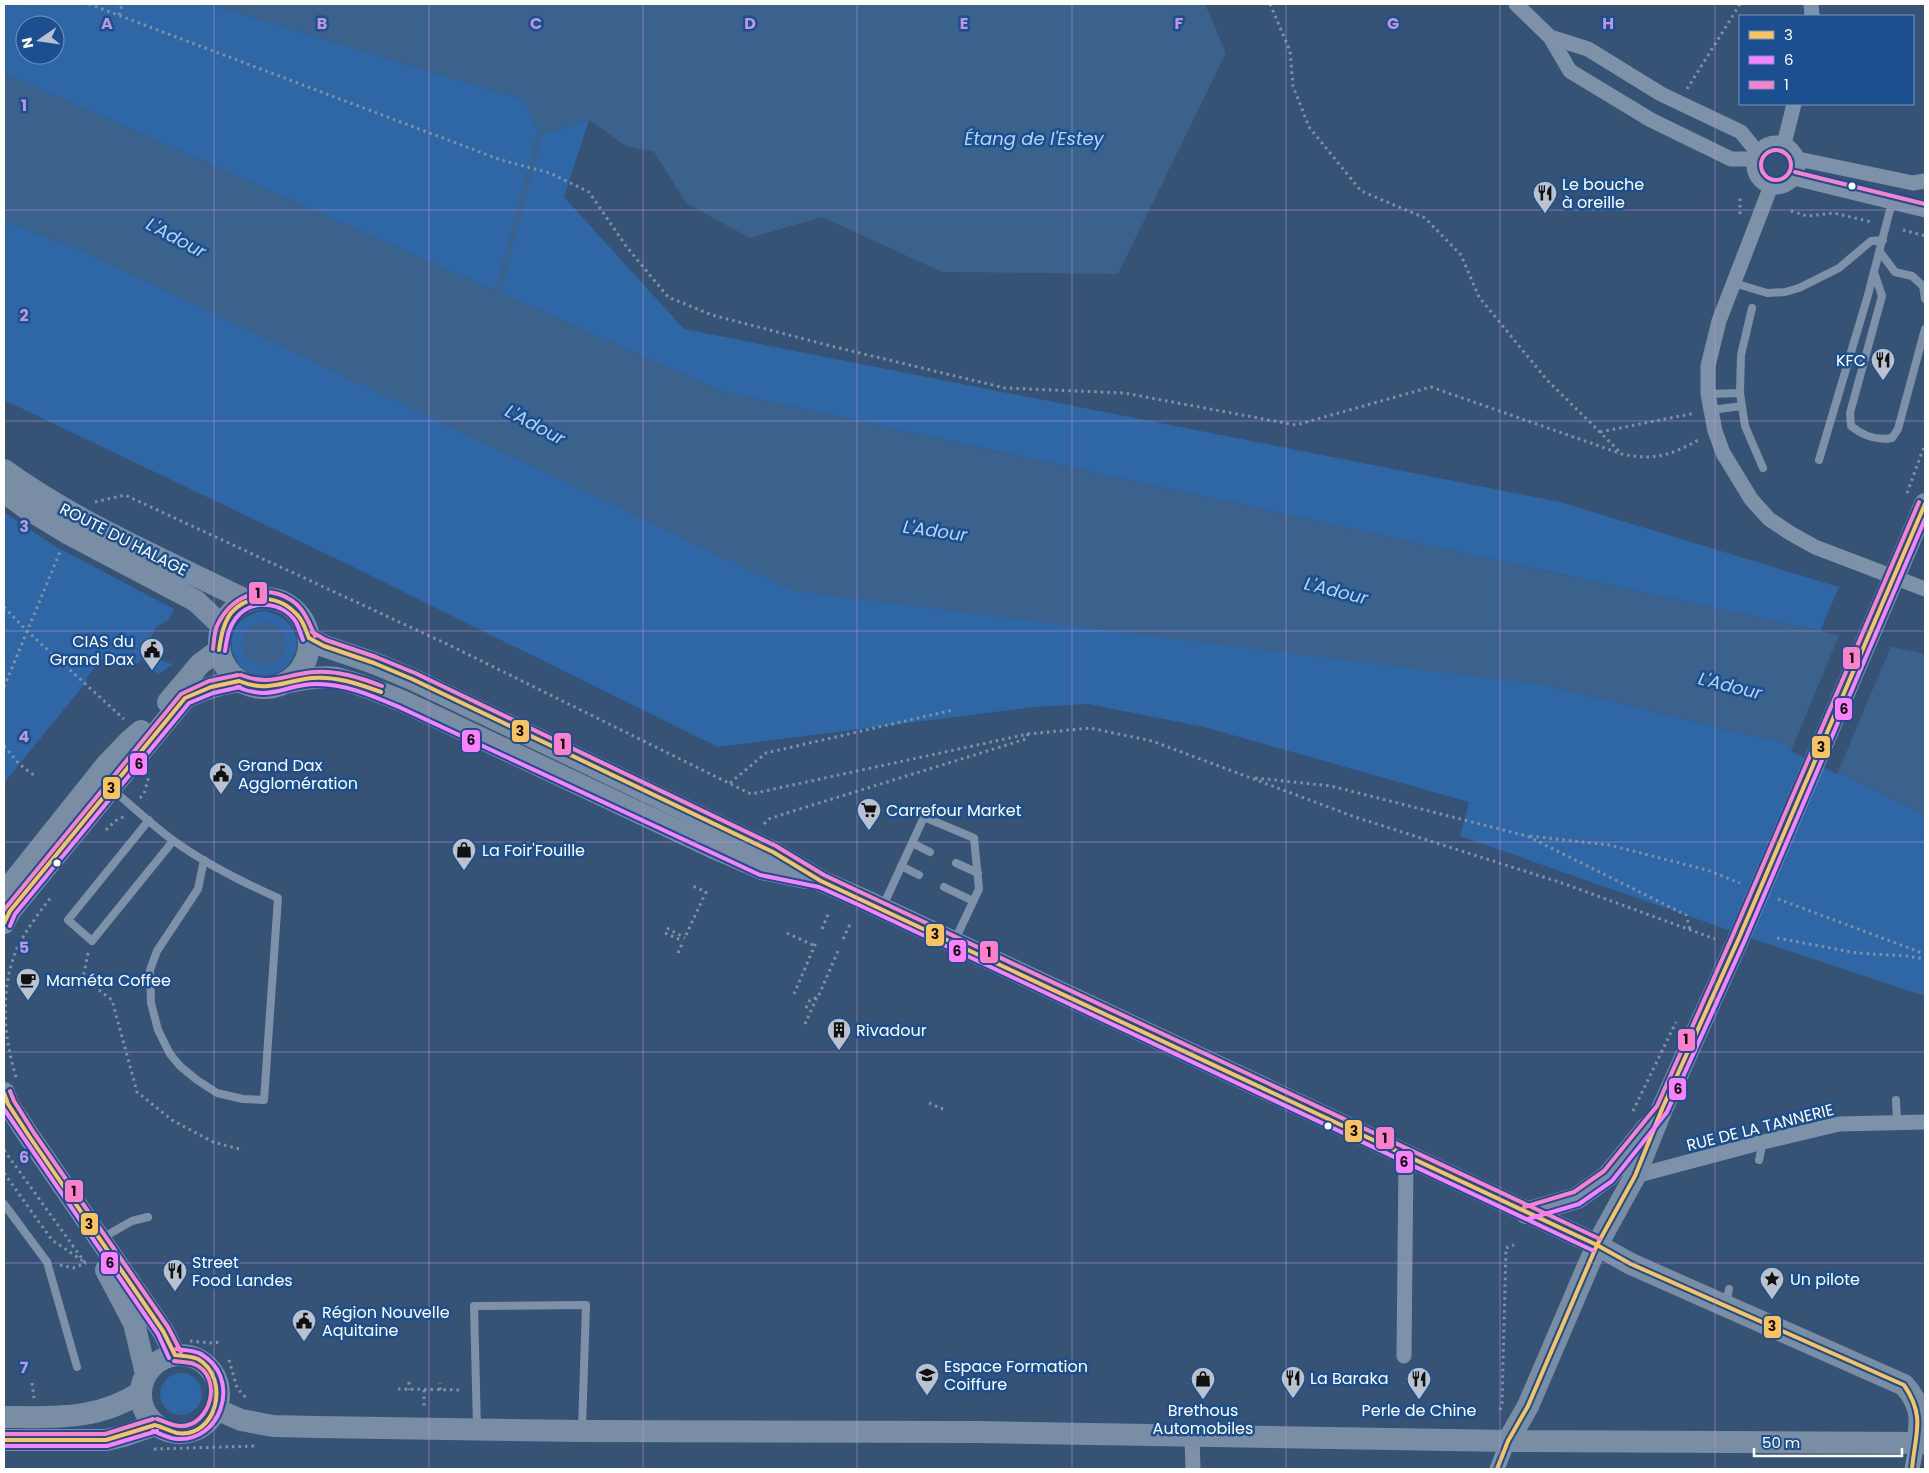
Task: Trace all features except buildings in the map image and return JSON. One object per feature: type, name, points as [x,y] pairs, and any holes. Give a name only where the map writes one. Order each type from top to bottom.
[{"type":"main road","name":"ROUTE DU HALAGE","points":[[4,470],[27,487],[78,517],[248,601]]},
{"type":"main road","name":"ROUTE DU HALAGE","points":[[4,492],[69,534],[196,601],[222,626]]},
{"type":"main road","points":[[1508,1441],[1528,1406],[1597,1246],[1635,1176],[1729,936],[1925,504]]},
{"type":"main road","points":[[289,682],[301,670],[308,654],[310,638],[301,616],[283,602],[271,598],[248,601],[233,611],[222,626],[220,638],[219,650],[226,667],[239,681],[259,688],[275,688],[289,682],[314,678],[335,678],[374,690],[402,701],[762,869],[821,881]]},
{"type":"main road","points":[[216,1409],[241,1420],[273,1426],[582,1431],[968,1432],[1508,1441],[1921,1443],[1918,1407],[1915,1397],[1904,1385],[1727,1297],[1631,1264],[1597,1246],[882,908],[821,881],[773,852],[412,679],[374,663],[324,646],[310,638]]},
{"type":"main road","points":[[4,893],[108,764],[129,741],[142,731],[200,664],[219,650]]},
{"type":"main road","points":[[4,923],[10,911],[185,698],[203,688],[239,681]]},
{"type":"main road","points":[[10,1086],[21,1124],[163,1331],[175,1355]]},
{"type":"main road","points":[[1526,1213],[1577,1198],[1608,1176],[1662,1109]]},
{"type":"main road","points":[[4,1124],[95,1252],[116,1286],[134,1323],[144,1383],[142,1404],[147,1415],[165,1431],[177,1434],[189,1432],[205,1423],[216,1409],[218,1397],[217,1384],[212,1373],[204,1364],[194,1358],[175,1355],[159,1361],[144,1383],[128,1400],[96,1413],[66,1417],[4,1417]]},
{"type":"main road","points":[[4,1440],[106,1440],[155,1424]]},
{"type":"street","points":[[1516,4],[1550,36],[1570,71],[1651,120],[1731,159],[1756,156],[1763,147],[1769,144],[1784,144],[1795,152],[1798,158],[1794,178],[1784,185],[1771,186],[1765,184],[1756,173],[1756,156],[1741,132],[1661,94],[1588,49],[1550,36]]},
{"type":"street","points":[[1784,144],[1794,105]]},
{"type":"street","points":[[1798,158],[1914,183],[1925,182]]},
{"type":"street","points":[[1794,178],[1925,210]]},
{"type":"street","points":[[1771,186],[1719,321],[1708,366],[1708,394],[1715,431],[1723,453],[1751,498],[1769,519],[1815,547],[1925,589]]},
{"type":"street","name":"RUE DE LA TANNERIE","points":[[1635,1176],[1839,1124],[1925,1122]]},
{"type":"street","points":[[1404,1356],[1406,1156]]},
{"type":"street","points":[[1192,1437],[1192,1469]]},
{"type":"street","points":[[1497,1469],[1508,1441]]},
{"type":"street","points":[[1912,1469],[1921,1443]]},
{"type":"lane","points":[[1819,460],[1880,252],[1892,202]]},
{"type":"lane","points":[[1734,283],[1767,293],[1785,292],[1799,288],[1839,268],[1871,241],[1883,240]]},
{"type":"lane","points":[[1880,252],[1894,272],[1912,276],[1923,286],[1925,298]]},
{"type":"lane","points":[[1874,272],[1882,296],[1850,413],[1851,426],[1860,433],[1883,440],[1892,438],[1898,429],[1925,329]]},
{"type":"lane","points":[[1752,308],[1740,355],[1740,393],[1745,426],[1763,468]]},
{"type":"lane","points":[[1708,394],[1740,393]]},
{"type":"lane","points":[[1711,410],[1742,406]]},
{"type":"lane","points":[[110,787],[173,841],[204,860],[236,880],[278,898],[264,1100],[243,1099],[217,1093],[180,1066],[170,1054],[158,1030],[151,1003],[150,970],[157,951],[198,889],[204,860]]},
{"type":"lane","points":[[882,908],[924,817],[974,838],[979,889],[954,943]]},
{"type":"lane","points":[[149,820],[68,920],[92,941],[173,841]]},
{"type":"lane","points":[[912,843],[930,852]]},
{"type":"lane","points":[[956,863],[978,873]]},
{"type":"lane","points":[[901,866],[919,875]]},
{"type":"lane","points":[[944,887],[974,901]]},
{"type":"lane","points":[[1896,1100],[1897,1122]]},
{"type":"lane","points":[[1759,1160],[1763,1142]]},
{"type":"lane","points":[[4,1204],[47,1262],[77,1367]]},
{"type":"lane","points":[[100,1239],[132,1221],[148,1217]]},
{"type":"lane","points":[[477,1430],[474,1306],[586,1305],[582,1431]]},
{"type":"path","points":[[89,4],[500,160],[550,173],[589,192],[626,246],[668,297],[712,315],[1005,388],[1124,393],[1296,425],[1431,387],[1622,454],[1638,457],[1660,457],[1678,451],[1715,431]]},
{"type":"path","points":[[119,15],[122,4]]},
{"type":"path","points":[[1270,4],[1290,51],[1293,86],[1309,127],[1361,191],[1425,218],[1461,254],[1479,297],[1547,380],[1622,454]]},
{"type":"path","points":[[1679,102],[1740,4]]},
{"type":"path","points":[[1791,211],[1807,216],[1834,213],[1872,222]]},
{"type":"path","points":[[1903,230],[1925,236]]},
{"type":"path","points":[[1600,432],[1695,413]]},
{"type":"path","points":[[89,503],[125,495],[449,645],[751,794],[1028,734],[1090,728],[1152,741],[1355,817],[1562,883],[1716,940],[1729,936]]},
{"type":"path","points":[[4,687],[63,545]]},
{"type":"path","points":[[4,606],[27,631],[127,722]]},
{"type":"path","points":[[730,783],[766,753],[953,710]]},
{"type":"path","points":[[754,843],[761,827],[769,819],[1026,739],[1028,734]]},
{"type":"path","points":[[4,746],[19,764],[35,776]]},
{"type":"path","points":[[144,794],[150,771]]},
{"type":"path","points":[[1249,778],[1331,786],[1527,836],[1609,845],[1707,870],[1742,884]]},
{"type":"path","points":[[103,834],[124,816]]},
{"type":"path","points":[[1527,836],[1686,915],[1690,930]]},
{"type":"path","points":[[678,953],[706,892],[694,886],[693,888]]},
{"type":"path","points":[[10,1086],[5,1008],[7,977],[18,948],[38,914],[54,893]]},
{"type":"path","points":[[1777,898],[1925,954]]},
{"type":"path","points":[[822,929],[829,912]]},
{"type":"path","points":[[844,938],[851,922]]},
{"type":"path","points":[[667,928],[684,940]]},
{"type":"path","points":[[787,932],[815,946]]},
{"type":"path","points":[[665,933],[684,940]]},
{"type":"path","points":[[1777,938],[1857,953],[1925,959]]},
{"type":"path","points":[[794,994],[817,940]]},
{"type":"path","points":[[1712,948],[1716,940]]},
{"type":"path","points":[[92,941],[83,978],[112,1000],[137,1092],[172,1120],[213,1142],[243,1150]]},
{"type":"path","points":[[805,1024],[838,951]]},
{"type":"path","points":[[806,1008],[810,1000],[818,997]]},
{"type":"path","points":[[1632,1114],[1678,1018]]},
{"type":"path","points":[[928,1104],[943,1110]]},
{"type":"path","points":[[4,1150],[86,1263]]},
{"type":"path","points":[[4,1173],[52,1240],[86,1263]]},
{"type":"path","points":[[1500,1411],[1502,1403],[1506,1248],[1514,1245]]},
{"type":"path","points":[[73,1268],[86,1263]]},
{"type":"path","points":[[228,1360],[237,1388],[248,1400]]},
{"type":"path","points":[[409,1382],[409,1390]]},
{"type":"path","points":[[440,1383],[440,1390]]},
{"type":"path","points":[[398,1390],[461,1390]]},
{"type":"path","points":[[424,1390],[424,1409]]},
{"type":"path","points":[[147,1449],[258,1446]]},
{"type":"shaded area","points":[[4,4],[209,4],[525,100],[539,135],[589,120],[564,197],[684,329],[1560,502],[1839,587],[1820,631],[721,391],[4,73]]},
{"type":"shaded area","points":[[4,220],[82,251],[1549,686],[1779,742],[1925,815],[1925,996],[1774,946],[1460,836],[1469,802],[1204,727],[1088,704],[1033,707],[718,747],[341,561],[4,400]]},
{"type":"shaded area","points":[[4,512],[53,545],[174,609],[169,620],[156,627],[150,639],[150,646],[156,656],[162,661],[173,664],[158,674],[141,660],[132,669],[110,651],[86,678],[88,680],[4,783]]},
{"type":"shaded area","points":[[263,611],[278,616],[289,624],[296,637],[296,645],[295,653],[284,669],[274,674],[259,675],[247,671],[238,662],[233,651],[232,639],[236,627],[246,617]],"holes":[[[263,622],[279,629],[284,636],[286,646],[258,665],[245,655]]]},
{"type":"shaded area","points":[[181,1373],[196,1379],[202,1394],[196,1409],[181,1415],[166,1409],[160,1394],[166,1379]]},
{"type":"water","name":"Étang de l'Estey","points":[[209,4],[1205,4],[1226,53],[1118,274],[942,272],[822,217],[750,238],[686,203],[654,152],[626,146],[589,120],[539,135],[525,100]]},
{"type":"water","name":"L'Adour","points":[[4,73],[721,391],[1925,654],[1925,815],[1779,742],[1549,686],[793,591],[82,251],[4,220]]},
{"type":"water","points":[[264,622],[276,626],[282,632],[286,644],[282,656],[276,662],[264,666],[252,662],[246,656],[242,644],[246,632],[252,626]]},
{"type":"pier","points":[[1840,633],[1892,644],[1837,774],[1791,751]]},
{"type":"waterway","points":[[496,299],[541,129]]},
{"type":"transit line","name":"1","points":[[1776,150],[1787,154],[1791,165],[1787,176],[1776,180],[1765,176],[1761,165],[1765,154],[1776,150]]},
{"type":"transit line","name":"1","points":[[1795,172],[1925,204]]},
{"type":"transit line","name":"1","points":[[1524,1207],[1574,1192],[1604,1171],[1657,1106],[1733,935],[1919,502]]},
{"type":"transit line","name":"3","points":[[1497,1469],[1508,1441],[1528,1406],[1597,1245],[1635,1176],[1662,1109],[1739,938],[1925,504]]},
{"type":"transit line","name":"6","points":[[1528,1219],[1579,1204],[1612,1181],[1667,1112],[1745,940],[1925,519]]},
{"type":"transit line","name":"1","points":[[213,649],[217,626],[230,607],[248,595],[259,593],[269,592],[296,603],[306,616],[315,636]]},
{"type":"transit line","name":"3","points":[[219,650],[228,617],[239,606],[257,599],[266,599],[284,604],[299,617],[309,638]]},
{"type":"transit line","name":"6","points":[[225,651],[227,638],[233,622],[250,607],[259,605],[276,607],[290,615],[296,622],[303,640]]},
{"type":"transit line","name":"1","points":[[312,632],[326,640],[415,673],[776,846],[824,875],[1600,1239]]},
{"type":"transit line","name":"3","points":[[309,638],[324,646],[374,663],[412,679],[773,852],[821,881],[1597,1245],[1631,1264],[1904,1385],[1911,1396],[1917,1416],[1917,1435],[1912,1469]]},
{"type":"transit line","name":"1","points":[[241,675],[261,680],[270,680],[304,673],[331,672],[382,686]]},
{"type":"transit line","name":"1","points":[[4,910],[181,694],[209,681],[238,675]]},
{"type":"transit line","name":"3","points":[[239,681],[267,686],[302,679],[330,678],[381,692]]},
{"type":"transit line","name":"3","points":[[4,923],[10,911],[185,698],[211,687],[239,681]]},
{"type":"transit line","name":"6","points":[[237,687],[260,693],[270,693],[305,685],[338,686],[359,691],[389,703],[760,875],[819,887],[859,905],[1594,1251]]},
{"type":"transit line","name":"6","points":[[10,926],[15,914],[189,703],[213,693],[240,687]]},
{"type":"transit line","name":"1","points":[[10,1091],[34,1133],[168,1327],[181,1352]]},
{"type":"transit line","name":"3","points":[[4,1093],[8,1104],[29,1136],[163,1331],[175,1355]]},
{"type":"transit line","name":"6","points":[[4,1109],[158,1334],[169,1358]]},
{"type":"transit line","name":"6","points":[[153,1431],[175,1439],[193,1437],[205,1431],[214,1421],[220,1410],[223,1396],[222,1383],[217,1370],[200,1353],[176,1349]]},
{"type":"transit line","name":"3","points":[[155,1425],[177,1433],[191,1432],[202,1427],[210,1417],[215,1405],[214,1379],[208,1368],[196,1358],[175,1355]]},
{"type":"transit line","name":"1","points":[[157,1419],[177,1426],[191,1424],[206,1410],[210,1400],[211,1389],[209,1379],[203,1370],[194,1364],[174,1361]]},
{"type":"transit line","name":"1","points":[[4,1434],[105,1434],[153,1419]]},
{"type":"transit line","name":"3","points":[[4,1440],[106,1440],[155,1425]]},
{"type":"transit line","name":"6","points":[[4,1446],[107,1446],[157,1431]]},
{"type":"place","name":"Le bouche à oreille","points":[[1545,214]]},
{"type":"place","name":"KFC","points":[[1883,381]]},
{"type":"place","name":"CIAS du Grand Dax","points":[[152,671]]},
{"type":"place","name":"Grand Dax Agglomération","points":[[221,795]]},
{"type":"place","name":"Carrefour Market","points":[[869,831]]},
{"type":"place","name":"La Foir'Fouille","points":[[464,871]]},
{"type":"place","name":"Maméta Coffee","points":[[28,1001]]},
{"type":"place","name":"Rivadour","points":[[839,1051]]},
{"type":"place","name":"Street Food Landes","points":[[175,1292]]},
{"type":"place","name":"Un pilote","points":[[1772,1300]]},
{"type":"place","name":"Région Nouvelle Aquitaine","points":[[304,1342]]},
{"type":"place","name":"Espace Formation Coiffure","points":[[927,1396]]},
{"type":"place","name":"La Baraka","points":[[1293,1399]]},
{"type":"place","name":"Brethous Automobiles","points":[[1203,1400]]},
{"type":"place","name":"Perle de Chine","points":[[1419,1400]]}]
